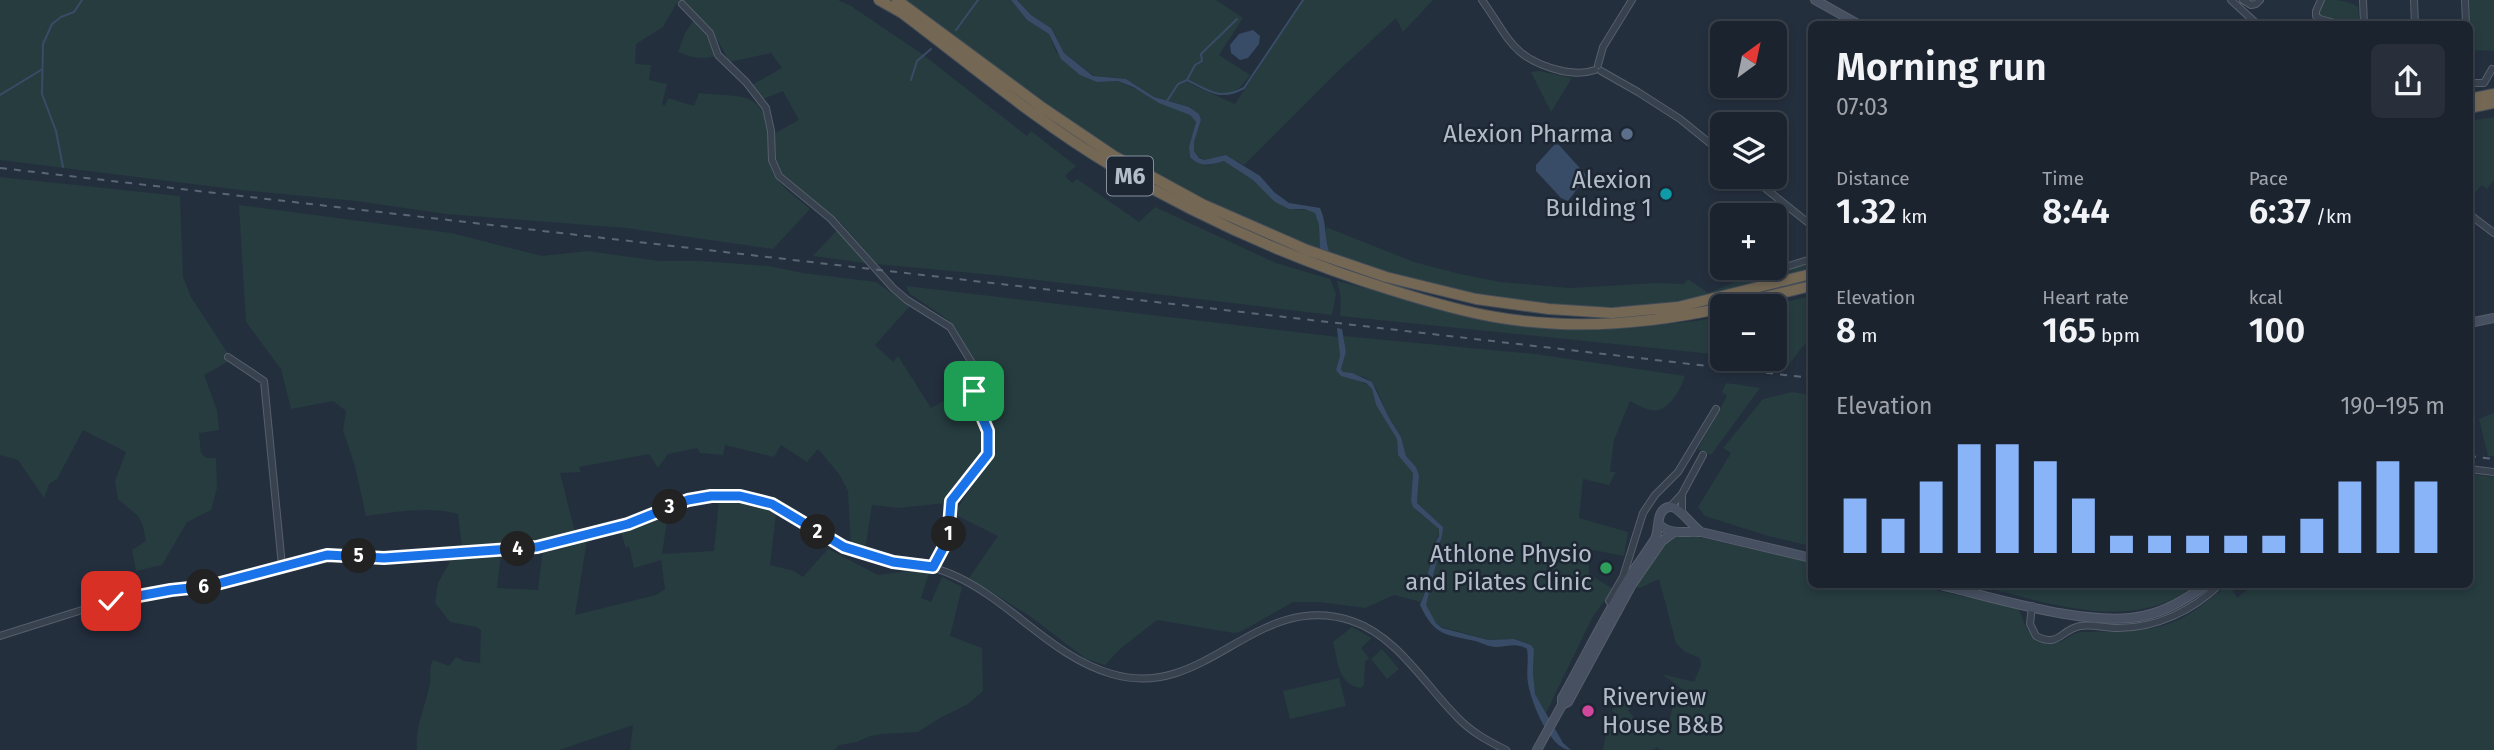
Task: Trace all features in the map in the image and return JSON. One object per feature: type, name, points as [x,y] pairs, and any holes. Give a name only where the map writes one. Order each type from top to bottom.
[{"type":"highway","name":"M6","points":[[879,0],[902,13],[1039,116],[1111,165],[1206,217],[1350,278],[1454,309],[1496,318],[1551,323],[1655,319],[1710,309]]},
{"type":"highway","name":"M6","points":[[897,0],[1043,108],[1114,156],[1202,204],[1307,250],[1386,277],[1476,299],[1549,309],[1612,313],[1678,307],[1808,275]]},
{"type":"highway","points":[[2473,98],[2494,94]]},
{"type":"highway","points":[[2473,107],[2494,103]]},
{"type":"highway","points":[[1777,294],[1808,287]]},
{"type":"main road","points":[[1815,0],[1853,21]]},
{"type":"main road","points":[[2473,322],[2494,318]]},
{"type":"main road","points":[[1537,750],[1613,605],[1656,536],[1660,514],[1670,507],[1676,508],[1701,532]]},
{"type":"main road","points":[[1562,705],[1568,702],[1631,586],[1662,541],[1683,523],[1683,515]]},
{"type":"main road","points":[[1660,525],[1665,531],[1701,532],[1808,557]]},
{"type":"main road","points":[[1953,588],[2068,614],[2123,619],[2161,611],[2178,604],[2200,588]]},
{"type":"street","points":[[1482,0],[1511,44],[1531,61],[1569,72],[1584,73],[1598,69],[1639,92],[1710,144]]},
{"type":"street","points":[[1598,69],[1603,47],[1632,0]]},
{"type":"street","points":[[2231,0],[2254,21]]},
{"type":"street","points":[[2243,0],[2251,5],[2260,0]]},
{"type":"street","points":[[2321,0],[2316,16],[2327,21]]},
{"type":"street","points":[[2361,0],[2364,21]]},
{"type":"street","points":[[2414,0],[2415,21]]},
{"type":"street","points":[[2465,0],[2466,21]]},
{"type":"street","points":[[682,4],[710,33],[718,55],[746,82],[766,108],[772,131],[772,160],[779,176],[831,219],[892,288],[950,327],[970,359],[974,368],[975,400],[988,431],[988,454],[951,501],[948,539],[933,567]]},
{"type":"street","points":[[2473,83],[2484,83],[2492,69]]},
{"type":"street","points":[[1766,189],[1808,223]]},
{"type":"street","points":[[2473,217],[2494,233]]},
{"type":"street","points":[[1787,267],[1808,260]]},
{"type":"street","points":[[228,357],[264,381],[282,566]]},
{"type":"street","points":[[1613,605],[1609,601],[1623,577],[1643,513],[1655,495],[1678,472],[1716,409]]},
{"type":"street","points":[[1670,507],[1682,494],[1702,458],[1689,455]]},
{"type":"street","points":[[2473,469],[2494,472]]},
{"type":"street","points":[[1682,494],[1683,515]]},
{"type":"street","points":[[0,636],[120,598],[209,586],[336,554],[384,558],[537,547],[628,524],[688,500],[723,495],[760,499],[772,504],[844,547],[864,555],[933,567],[965,581],[1015,613],[1070,656],[1091,667],[1131,679],[1147,680],[1181,673],[1279,621],[1315,614],[1350,620],[1381,637],[1457,718],[1482,738],[1506,750]]},
{"type":"street","points":[[2032,606],[2030,624],[2036,636],[2056,640],[2077,626],[2120,628],[2157,623],[2196,604],[2215,588]]},
{"type":"green space","points":[[0,0],[683,0],[676,4],[663,27],[636,44],[635,64],[651,65],[649,80],[667,84],[662,104],[665,106],[668,98],[694,106],[699,93],[738,96],[756,103],[766,122],[770,163],[775,176],[810,209],[773,249],[626,228],[446,214],[0,160]]},
{"type":"green space","points":[[683,0],[838,0],[851,6],[922,54],[1027,136],[1031,131],[1076,166],[1065,176],[1072,183],[1077,179],[1139,222],[1155,207],[1276,263],[1330,279],[1336,294],[1332,315],[1004,276],[876,264],[842,224],[777,169],[775,133],[799,120],[783,91],[763,99],[752,85],[782,68],[771,53],[729,62],[715,36]]},
{"type":"green space","points":[[904,0],[1011,0],[1027,20],[1049,34],[1056,52],[1097,82],[1118,81],[1190,115],[1196,122],[1189,147],[1190,157],[1207,166],[1224,161],[1253,179],[1280,204],[1291,209],[1315,213],[1319,225],[1320,250],[1194,196],[1122,156],[1066,119]]},
{"type":"green space","points":[[1017,0],[1216,0],[1243,18],[1219,55],[1250,75],[1228,95],[1214,93],[1184,81],[1235,104],[1303,0],[1433,0],[1403,32],[1396,18],[1337,72],[1244,165],[1226,155],[1204,160],[1199,157],[1194,151],[1194,142],[1201,120],[1199,114],[1189,107],[1154,97],[1126,79],[1094,76],[1064,53],[1051,28],[1031,15]]},
{"type":"green space","points":[[2325,0],[2350,3],[2358,7],[2359,21],[2340,21],[2320,16],[2319,10]]},
{"type":"green space","points":[[2467,0],[2494,0],[2494,51],[2473,50],[2473,21],[2468,21]]},
{"type":"green space","points":[[693,21],[705,32],[715,56],[696,57],[678,52]]},
{"type":"green space","points":[[1539,71],[1572,78],[1551,112],[1531,72]]},
{"type":"green space","points":[[2494,117],[2494,180],[2487,189],[2482,185],[2473,195],[2473,120]]},
{"type":"green space","points":[[0,177],[180,196],[183,277],[191,297],[227,352],[229,361],[204,375],[217,410],[219,430],[199,433],[201,453],[206,458],[216,458],[217,488],[211,510],[187,522],[162,565],[136,571],[132,550],[146,541],[143,526],[138,516],[118,499],[115,481],[126,452],[83,430],[57,479],[49,484],[44,498],[18,460],[0,455]]},
{"type":"green space","points":[[239,205],[451,233],[542,256],[587,251],[659,261],[768,266],[876,282],[910,306],[875,345],[893,362],[898,356],[931,408],[970,387],[984,436],[981,454],[946,503],[898,508],[872,505],[865,550],[851,546],[848,491],[839,474],[818,449],[807,462],[781,445],[774,457],[725,445],[723,455],[700,453],[697,448],[668,454],[658,468],[649,454],[579,467],[581,472],[560,473],[575,532],[534,544],[462,546],[458,514],[435,510],[366,516],[355,466],[343,430],[346,411],[333,401],[291,409],[281,369],[246,322]]},
{"type":"green space","points":[[1326,227],[1414,262],[1500,282],[1570,288],[1684,284],[1688,279],[1708,293],[1740,280],[1766,280],[1694,298],[1633,306],[1544,305],[1456,292],[1412,281],[1329,251]]},
{"type":"green space","points":[[837,230],[867,260],[865,263],[813,256]]},
{"type":"green space","points":[[1808,263],[1808,269],[1787,274],[1787,269]]},
{"type":"green space","points":[[1337,281],[1507,324],[1600,330],[1710,318],[1710,354],[1340,316],[1341,298]]},
{"type":"green space","points":[[906,286],[1338,337],[1340,356],[1336,370],[1372,389],[1376,405],[1397,439],[1398,455],[1413,473],[1411,501],[1416,510],[1439,529],[1421,602],[1394,595],[1365,608],[1319,602],[1293,602],[1234,633],[1157,620],[1120,649],[1105,665],[1086,659],[1031,617],[969,578],[998,536],[954,514],[994,450],[988,413],[979,391],[979,368],[955,327],[910,294]]},
{"type":"green space","points":[[1808,297],[1808,343],[1787,367],[1787,301]]},
{"type":"green space","points":[[1343,336],[1535,354],[1685,376],[1677,394],[1663,408],[1648,409],[1630,401],[1614,440],[1610,472],[1616,472],[1609,485],[1583,479],[1579,518],[1628,532],[1624,556],[1588,549],[1589,574],[1613,589],[1592,618],[1546,713],[1535,694],[1534,649],[1531,645],[1514,639],[1488,640],[1442,627],[1436,623],[1425,605],[1443,527],[1417,503],[1419,475],[1406,456],[1401,437],[1372,382],[1364,377],[1343,373],[1341,369],[1346,352]]},
{"type":"green space","points":[[1726,383],[1760,388],[1711,455],[1698,449],[1727,396],[1722,392]]},
{"type":"green space","points":[[1792,392],[1808,395],[1808,545],[1705,516],[1698,507],[1731,453],[1723,448],[1763,399]]},
{"type":"green space","points":[[2494,413],[2494,456],[2488,456],[2479,419]]},
{"type":"green space","points":[[2473,474],[2494,477],[2494,750],[1660,750],[1658,747],[1652,750],[1603,750],[1606,734],[1616,714],[1611,710],[1627,699],[1633,705],[1628,711],[1648,732],[1657,733],[1668,728],[1672,709],[1683,690],[1662,674],[1694,682],[1701,665],[1700,658],[1685,652],[1676,643],[1659,579],[1640,588],[1634,586],[1660,547],[1674,534],[1808,561],[1808,588],[1926,588],[2019,609],[2032,636],[2043,643],[2051,644],[2079,632],[2137,630],[2164,625],[2194,611],[2224,588],[2232,588],[2237,598],[2248,589],[2473,588]]},
{"type":"green space","points":[[719,501],[748,502],[776,514],[770,565],[794,571],[803,577],[828,549],[878,575],[917,570],[929,573],[921,598],[931,602],[942,577],[962,587],[950,636],[982,648],[983,691],[968,704],[918,732],[870,736],[857,742],[839,745],[835,750],[630,750],[633,725],[559,750],[417,750],[419,726],[433,660],[449,666],[456,657],[480,663],[481,630],[450,622],[435,603],[438,583],[451,560],[501,554],[497,588],[538,590],[543,549],[587,540],[575,615],[656,595],[665,589],[661,560],[634,568],[629,546],[626,548],[621,533],[622,529],[668,514],[662,554],[714,551]]},
{"type":"green space","points":[[1987,588],[2190,588],[2170,600],[2143,609],[2116,612],[2058,605]]},
{"type":"green space","points":[[1352,627],[1372,638],[1361,648],[1369,658],[1365,662],[1364,685],[1361,688],[1353,686],[1343,677],[1333,642]]},
{"type":"green space","points":[[1382,649],[1399,669],[1387,679],[1371,659]]},
{"type":"green space","points":[[1339,678],[1346,706],[1290,719],[1283,691]]},
{"type":"water","points":[[1011,0],[1017,0],[1031,15],[1051,28],[1064,53],[1093,76],[1126,79],[1154,97],[1189,107],[1199,114],[1201,120],[1194,151],[1199,158],[1204,160],[1226,155],[1260,176],[1274,192],[1289,203],[1320,208],[1329,251],[1320,250],[1319,225],[1315,213],[1304,209],[1289,209],[1275,202],[1253,180],[1224,161],[1206,165],[1198,163],[1190,157],[1189,147],[1196,122],[1190,115],[1159,103],[1118,81],[1097,82],[1080,75],[1061,59],[1049,34],[1027,20]]},
{"type":"water","points":[[1253,30],[1260,36],[1259,44],[1248,58],[1240,60],[1231,53],[1230,45],[1239,34]]},
{"type":"water","points":[[1555,144],[1559,145],[1587,176],[1568,201],[1561,198],[1536,171],[1536,165]]},
{"type":"water","points":[[1337,328],[1342,329],[1346,352],[1341,369],[1372,382],[1401,437],[1406,456],[1419,475],[1417,503],[1443,527],[1426,605],[1442,628],[1488,640],[1514,639],[1531,645],[1534,649],[1535,694],[1563,743],[1571,750],[1556,742],[1537,713],[1528,683],[1527,649],[1516,645],[1493,647],[1448,635],[1436,628],[1425,615],[1420,605],[1429,582],[1428,572],[1434,557],[1432,549],[1439,536],[1439,529],[1413,507],[1413,473],[1398,455],[1397,439],[1376,405],[1372,389],[1366,383],[1341,376],[1336,370],[1340,356]]},
{"type":"waterway","points":[[63,167],[56,131],[42,94],[43,44],[52,24],[74,12],[82,0]]},
{"type":"waterway","points":[[956,30],[978,0]]},
{"type":"waterway","points":[[1167,101],[1178,84],[1187,80],[1208,91],[1221,94],[1244,88],[1303,0]]},
{"type":"waterway","points":[[1187,80],[1195,65],[1202,61],[1201,54],[1237,19]]},
{"type":"waterway","points":[[911,80],[917,61],[931,49]]},
{"type":"waterway","points":[[0,95],[41,70]]},
{"type":"railway","points":[[0,168],[1808,378]]},
{"type":"railway","points":[[2473,456],[2494,459]]},
{"type":"place","name":"Alexion Pharma","points":[[1627,134]]},
{"type":"place","name":"Alexion Building 1","points":[[1666,194]]},
{"type":"place","name":"Athlone Physio and Pilates Clinic","points":[[1606,568]]},
{"type":"place","name":"Riverview House B&B","points":[[1588,711]]},
{"type":"route","points":[[111,601],[209,586],[327,555],[384,558],[537,547],[628,524],[688,500],[723,495],[760,499],[772,504],[844,547],[864,555],[933,567],[948,539],[951,501],[988,454],[988,431],[974,391]]}]
